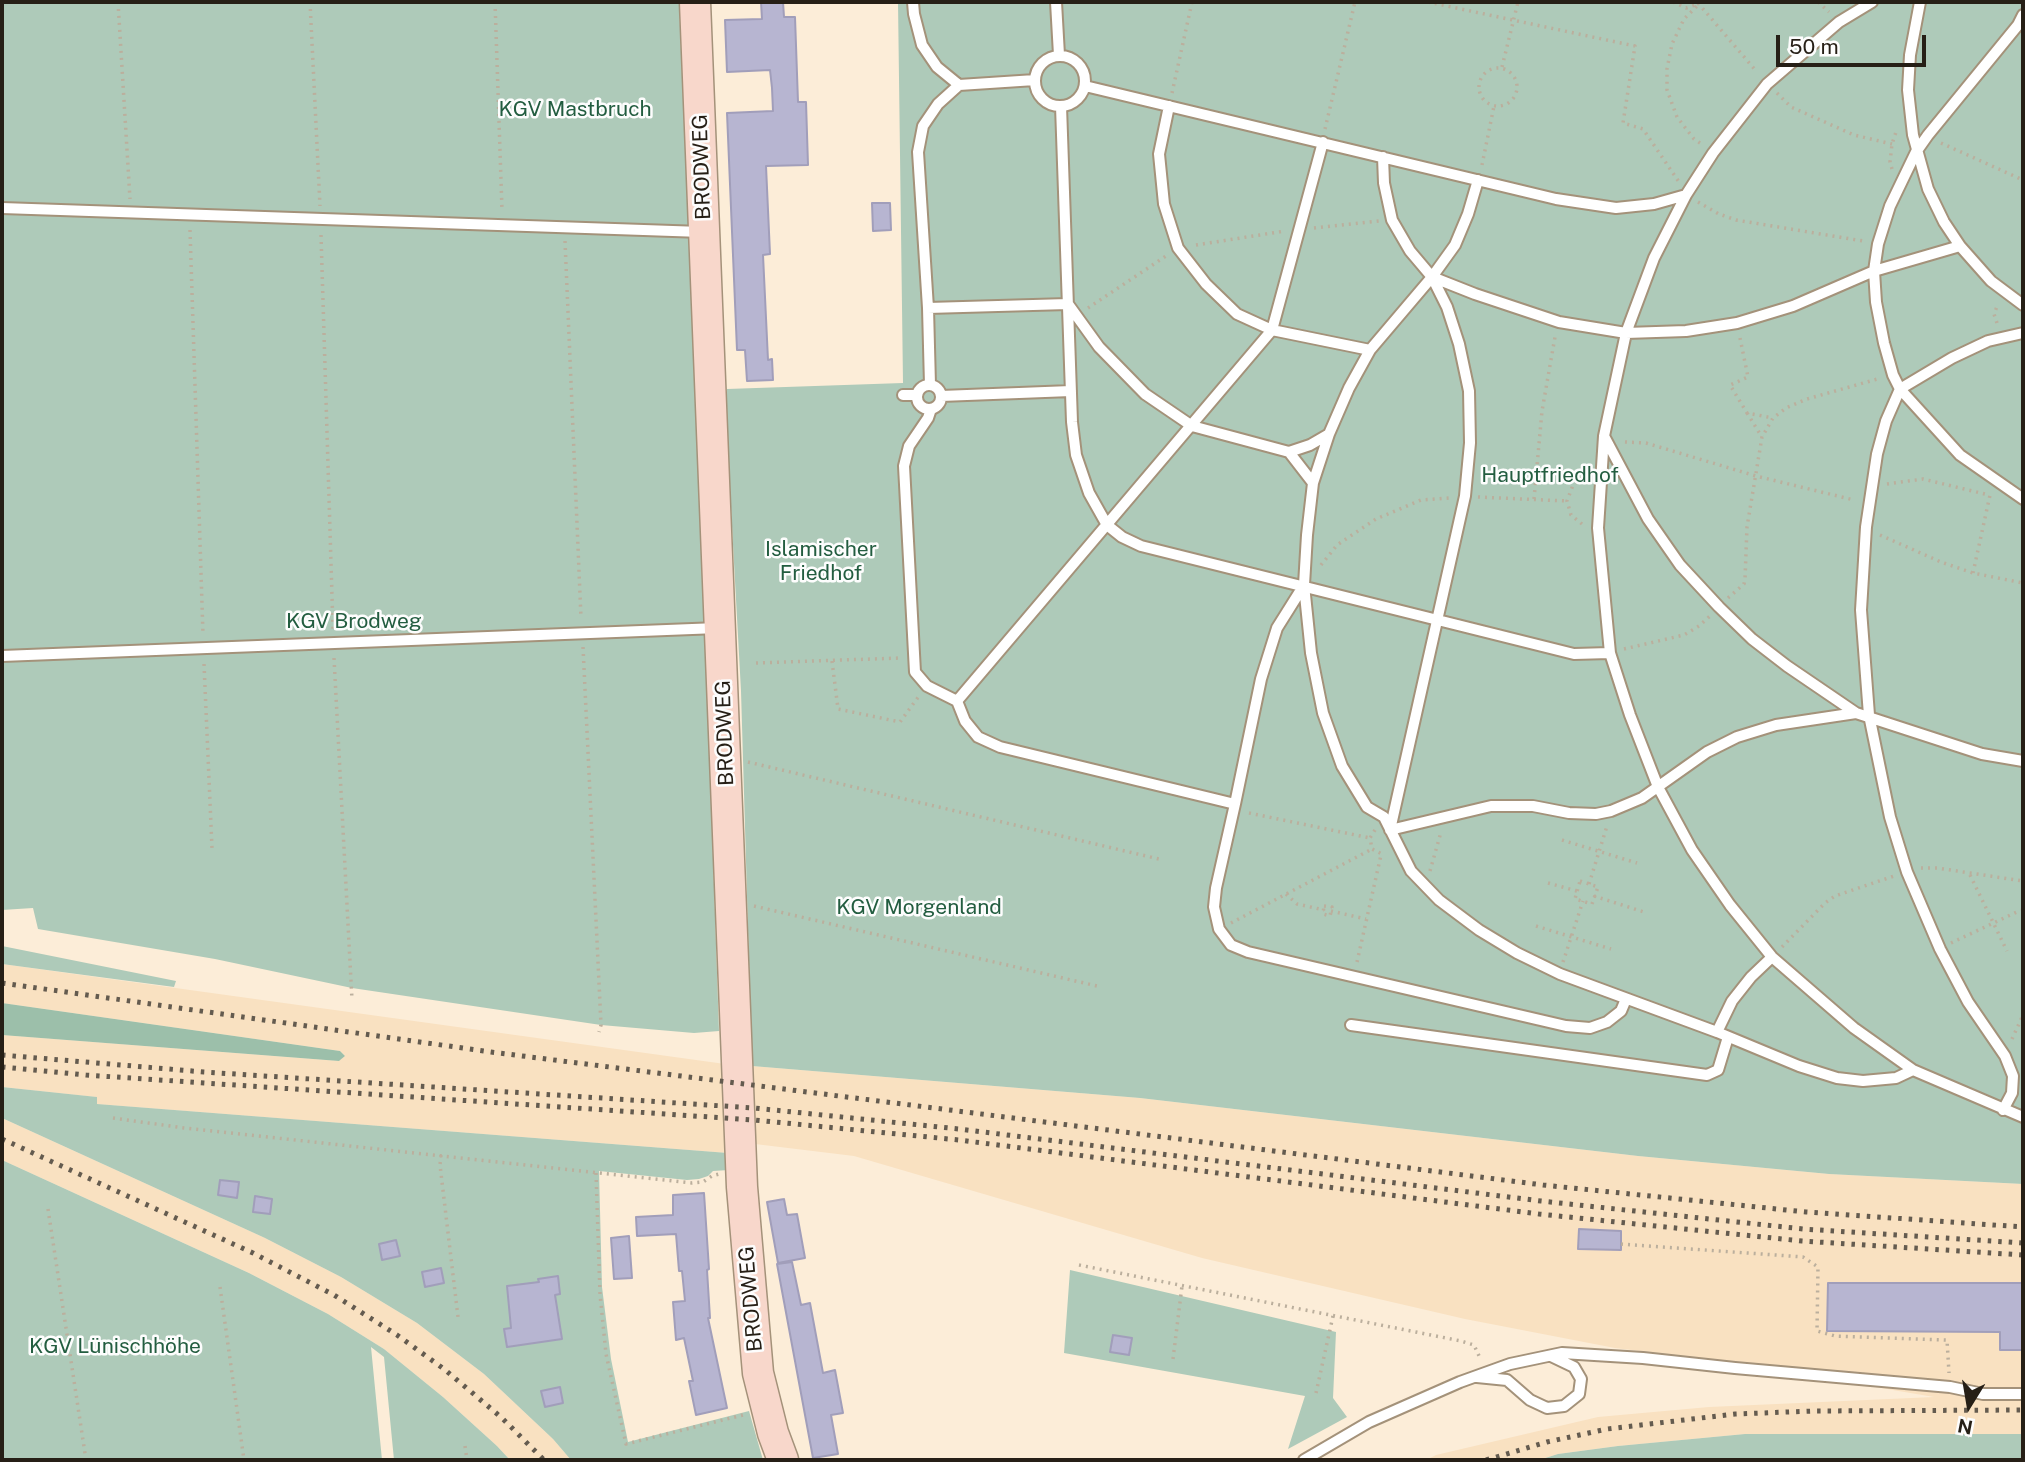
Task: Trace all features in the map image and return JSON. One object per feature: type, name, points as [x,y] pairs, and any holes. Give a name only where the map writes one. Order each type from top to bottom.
[{"type":"street","name":"BRODWEG","points":[[695,2],[742,1173],[758,1373],[766,1409],[783,1460]]},
{"type":"lane","points":[[913,2],[922,45],[937,67],[959,85]]},
{"type":"lane","points":[[1056,2],[1059,55]]},
{"type":"lane","points":[[1872,2],[1839,22],[1768,84],[1713,153],[1686,195],[1654,257],[1626,333],[1604,436],[1598,528],[1610,653],[1658,787],[1692,850],[1730,905],[1772,957],[1854,1028],[1913,1070],[2023,1117]]},
{"type":"lane","points":[[1920,2],[1910,55],[1910,118],[1916,152],[1928,189],[1944,222],[1960,246],[1991,281],[2023,305]]},
{"type":"lane","points":[[2023,15],[2018,25],[1916,152],[1890,206],[1878,244],[1874,271],[1876,302],[1893,374],[1900,389],[1961,455],[2023,499]]},
{"type":"lane","points":[[1059,55],[1074,59],[1084,72],[1086,86],[1081,96],[1072,104],[1061,106],[1049,103],[1038,93],[1035,80],[1038,68],[1047,59],[1059,55]]},
{"type":"lane","points":[[930,385],[918,152],[923,126],[937,104],[959,85],[1035,80]]},
{"type":"lane","points":[[1086,86],[1556,199],[1616,208],[1654,204],[1686,195]]},
{"type":"lane","points":[[1061,106],[1071,391],[1076,455],[1089,493],[1107,525],[1122,537],[1141,546],[1574,654],[1610,653]]},
{"type":"lane","points":[[1169,106],[1159,154],[1164,204],[1178,248],[1206,284],[1237,314],[1272,330],[1370,350]]},
{"type":"lane","points":[[957,701],[1272,330],[1323,142]]},
{"type":"lane","points":[[1382,157],[1384,183],[1392,219],[1410,251],[1432,277],[1447,307],[1459,344],[1469,391],[1470,443],[1465,496],[1390,830]]},
{"type":"lane","points":[[1478,180],[1455,245],[1432,277],[1370,350],[1349,388],[1329,434],[1313,483],[1304,585],[1311,653],[1323,713],[1342,766],[1367,807],[1384,817],[1411,871],[1439,900],[1479,930],[1517,953],[1560,974],[1799,1066],[1863,1081],[1896,1078],[1913,1070]]},
{"type":"lane","points":[[2,208],[705,232]]},
{"type":"lane","points":[[1432,277],[1559,322],[1626,333],[1686,331],[1737,323],[1793,306],[1874,271],[1960,246]]},
{"type":"lane","points":[[928,308],[1068,304]]},
{"type":"lane","points":[[1068,304],[1099,347],[1145,394],[1192,426],[1289,452],[1310,445],[1329,434]]},
{"type":"lane","points":[[2003,1110],[2012,1093],[2013,1076],[2005,1056],[1968,1002],[1940,949],[1907,872],[1890,817],[1869,715],[1861,610],[1871,487],[1886,421],[1900,389],[1988,341],[2023,333]]},
{"type":"lane","points":[[930,385],[919,390],[917,396],[924,408],[931,409]]},
{"type":"lane","points":[[930,385],[939,391],[940,402],[931,409],[909,446],[904,466],[915,671],[927,686],[957,701],[965,721],[978,737],[1000,747],[1234,807]]},
{"type":"lane","points":[[941,396],[1071,391]]},
{"type":"lane","points":[[903,395],[917,396]]},
{"type":"lane","points":[[1604,436],[1648,519],[1680,565],[1718,607],[1752,639],[1787,666],[1856,713]]},
{"type":"lane","points":[[1289,452],[1313,483]]},
{"type":"lane","points":[[1304,585],[1277,628],[1261,679],[1216,888],[1214,907],[1219,929],[1231,945],[1248,952],[1566,1026],[1590,1028],[1607,1022],[1621,1011],[1626,999]]},
{"type":"lane","points":[[2,656],[721,628]]},
{"type":"lane","points":[[1390,830],[1491,806],[1532,806],[1583,813],[1611,811],[1642,798],[1707,752],[1737,737],[1776,725],[1856,713],[1869,715],[1982,754],[2023,761]]},
{"type":"lane","points":[[1351,1025],[1707,1075],[1717,1070],[1722,1035],[1732,1001],[1772,957]]},
{"type":"lane","points":[[1304,1460],[1369,1422],[1475,1376],[1510,1364],[1562,1353],[1643,1357],[1950,1387],[1983,1394],[2023,1394]]},
{"type":"lane","points":[[1475,1376],[1507,1380],[1530,1399],[1547,1408],[1564,1406],[1579,1394],[1581,1380],[1574,1367],[1551,1356]]},
{"type":"path","points":[[118,2],[131,212]]},
{"type":"path","points":[[310,2],[321,218],[333,643],[352,1000]]},
{"type":"path","points":[[495,2],[503,224]]},
{"type":"path","points":[[1173,88],[1192,2]]},
{"type":"path","points":[[1326,124],[1355,2]]},
{"type":"path","points":[[1428,2],[1635,46],[1623,122],[1643,129],[1686,195],[1719,214],[1736,220],[1878,244]]},
{"type":"path","points":[[1502,67],[1518,2]]},
{"type":"path","points":[[1673,2],[1686,8],[1700,2]]},
{"type":"path","points":[[1700,2],[1768,84],[1791,107],[1854,135],[1892,144]]},
{"type":"path","points":[[1700,2],[1684,19],[1672,44],[1667,69],[1668,90],[1677,117],[1694,139],[1713,153]]},
{"type":"path","points":[[1502,67],[1515,76],[1517,91],[1515,98],[1509,103],[1494,106],[1482,97],[1479,83],[1488,70],[1502,67]]},
{"type":"path","points":[[1481,167],[1494,106]]},
{"type":"path","points":[[1902,181],[1894,175],[1890,162],[1892,144],[1896,131],[1910,118]]},
{"type":"path","points":[[1928,135],[1953,150],[2023,180]]},
{"type":"path","points":[[189,214],[212,848]]},
{"type":"path","points":[[1077,315],[1178,248]]},
{"type":"path","points":[[2011,336],[2000,328],[1994,314],[2003,299],[2012,296]]},
{"type":"path","points":[[1534,500],[1542,411],[1559,322]]},
{"type":"path","points":[[1737,323],[1748,377],[1730,385],[1762,437]]},
{"type":"path","points":[[1610,653],[1684,635],[1699,626],[1744,584],[1747,527],[1762,437],[1773,418],[1786,408],[1807,399],[1893,374]]},
{"type":"path","points":[[1747,414],[1773,418]]},
{"type":"path","points":[[1611,450],[1624,442],[1646,443],[1756,476],[1869,504]]},
{"type":"path","points":[[1598,528],[1577,521],[1567,500],[1573,485],[1582,477],[1600,472]]},
{"type":"path","points":[[1871,487],[1923,479],[1990,495]]},
{"type":"path","points":[[1973,573],[1990,495],[1999,484]]},
{"type":"path","points":[[1304,585],[1337,545],[1376,519],[1421,500],[1465,496],[1567,500]]},
{"type":"path","points":[[1866,527],[1894,543],[1973,573],[2023,583]]},
{"type":"path","points":[[756,663],[914,658]]},
{"type":"path","points":[[832,661],[838,709],[900,722],[927,686]]},
{"type":"path","points":[[726,757],[1163,860]]},
{"type":"path","points":[[1234,807],[1370,838]]},
{"type":"path","points":[[1588,884],[1611,811]]},
{"type":"path","points":[[1426,887],[1446,816]]},
{"type":"path","points":[[1562,840],[1637,863]]},
{"type":"path","points":[[1219,929],[1372,849]]},
{"type":"path","points":[[1353,976],[1381,855]]},
{"type":"path","points":[[1772,957],[1835,896],[1919,868],[1937,868],[2023,881]]},
{"type":"path","points":[[1969,873],[2007,951]]},
{"type":"path","points":[[1580,881],[1588,884],[1598,887],[1592,904],[1575,899],[1580,881]]},
{"type":"path","points":[[1548,883],[1577,891]]},
{"type":"path","points":[[1286,894],[1297,904],[1324,910],[1323,914],[1330,916],[1331,911],[1366,919]]},
{"type":"path","points":[[1594,896],[1644,912]]},
{"type":"path","points":[[731,901],[1097,986]]},
{"type":"path","points":[[1560,974],[1583,901]]},
{"type":"path","points":[[1940,949],[2021,910]]},
{"type":"path","points":[[1536,926],[1611,949]]},
{"type":"path","points":[[2005,1056],[2023,1015]]},
{"type":"path","points":[[113,1118],[692,1183],[703,1182],[712,1176],[742,1173]]},
{"type":"path","points":[[441,1155],[458,1317]]},
{"type":"path","points":[[596,1173],[600,1294],[606,1354],[626,1444],[766,1409]]},
{"type":"path","points":[[48,1209],[86,1460]]},
{"type":"path","points":[[1621,1244],[1803,1257],[1818,1267],[1817,1331],[1835,1336],[1947,1340],[1949,1379]]},
{"type":"path","points":[[1079,1265],[1461,1341],[1474,1345],[1480,1357],[1480,1367],[1475,1376]]},
{"type":"path","points":[[1172,1359],[1182,1286]]},
{"type":"path","points":[[220,1287],[244,1460]]},
{"type":"path","points":[[1316,1393],[1333,1316]]},
{"type":"path","points":[[465,1446],[467,1460]]},
{"type":"shaded area","points":[[2,964],[725,1064],[728,1153],[96,1104],[96,1097],[2,1087],[2,1035],[339,1061],[345,1056],[340,1051],[2,1003]]},
{"type":"shaded area","points":[[752,1066],[1140,1098],[1638,1156],[1829,1174],[2023,1184],[2023,1434],[1745,1434],[1618,1446],[1558,1454],[1539,1460],[1426,1460],[1436,1455],[1598,1417],[1709,1407],[1934,1397],[1716,1360],[1615,1348],[1465,1319],[1202,1258],[854,1156],[755,1144]]},
{"type":"shaded area","points":[[2,1118],[265,1238],[341,1277],[417,1323],[484,1374],[553,1439],[571,1460],[510,1460],[443,1397],[384,1349],[328,1314],[249,1273],[2,1160]]},
{"type":"green space","name":"KGV Brodweg","points":[[2,2],[679,2],[719,1031],[694,1033],[601,1025],[352,988],[215,959],[38,929],[33,908],[2,910]]},
{"type":"green space","name":"Hauptfriedhof","points":[[898,2],[2023,2],[2023,1184],[1829,1174],[1638,1156],[1140,1098],[752,1066],[741,691],[727,389],[903,383]]},
{"type":"green space","points":[[2,946],[176,981],[174,987],[2,964]]},
{"type":"green space","points":[[2,1003],[340,1051],[345,1056],[339,1061],[2,1035]]},
{"type":"green space","points":[[2,1087],[97,1097],[97,1104],[728,1153],[729,1170],[713,1171],[699,1179],[599,1171],[602,1287],[611,1359],[628,1442],[749,1411],[763,1460],[571,1460],[553,1439],[484,1374],[417,1323],[341,1277],[265,1238],[2,1118]]},
{"type":"green space","name":"KGV Lünischhöhe","points":[[2,1160],[249,1273],[328,1314],[384,1349],[443,1397],[510,1460],[394,1460],[384,1357],[371,1347],[382,1460],[2,1460]]},
{"type":"green space","points":[[1070,1270],[1336,1332],[1333,1398],[1347,1417],[1288,1449],[1305,1396],[1064,1353]]},
{"type":"green space","points":[[1745,1434],[2023,1434],[2023,1460],[1539,1460],[1558,1454],[1618,1446]]},
{"type":"building","points":[[761,2],[783,2],[784,17],[795,17],[798,102],[806,102],[808,165],[766,166],[770,254],[763,255],[768,360],[772,359],[773,380],[747,381],[745,350],[737,350],[727,113],[773,111],[772,88],[770,70],[727,72],[725,20],[762,19]]},
{"type":"building","points":[[872,203],[890,203],[891,230],[873,231]]},
{"type":"building","points":[[220,1180],[239,1182],[237,1198],[218,1195]]},
{"type":"building","points":[[704,1193],[709,1269],[708,1318],[727,1408],[696,1415],[689,1381],[693,1381],[684,1338],[676,1340],[673,1302],[685,1301],[676,1234],[637,1236],[636,1217],[673,1215],[673,1195]]},
{"type":"building","points":[[255,1196],[272,1199],[270,1214],[253,1212]]},
{"type":"building","points":[[784,1199],[787,1215],[797,1214],[805,1258],[778,1263],[767,1202]]},
{"type":"building","points":[[1579,1229],[1621,1231],[1621,1250],[1578,1249]]},
{"type":"building","points":[[629,1236],[632,1278],[614,1279],[611,1238]]},
{"type":"building","points":[[396,1240],[400,1256],[382,1260],[379,1244]]},
{"type":"building","points":[[792,1262],[801,1305],[810,1303],[823,1373],[835,1370],[843,1413],[831,1415],[838,1454],[813,1458],[777,1264]]},
{"type":"building","points":[[441,1268],[444,1283],[425,1287],[422,1272]]},
{"type":"building","points":[[558,1276],[560,1294],[555,1295],[562,1339],[507,1347],[504,1329],[511,1328],[507,1286],[539,1282],[538,1279]]},
{"type":"building","points":[[1828,1283],[2023,1283],[2023,1350],[2000,1350],[2000,1332],[1827,1331]]},
{"type":"building","points":[[1113,1335],[1132,1338],[1129,1355],[1110,1352]]},
{"type":"building","points":[[560,1387],[563,1403],[545,1407],[541,1391]]},
{"type":"railway","points":[[2,983],[491,1052],[1543,1185],[1806,1212],[2023,1227]]},
{"type":"railway","points":[[2,1055],[204,1072],[754,1108],[959,1129],[1541,1201],[1803,1229],[2023,1243]]},
{"type":"railway","points":[[2,1067],[754,1120],[959,1140],[1539,1214],[1802,1241],[2023,1255]]},
{"type":"railway","points":[[2,1139],[253,1253],[334,1295],[444,1369],[502,1418],[544,1460]]},
{"type":"railway","points":[[1486,1460],[1547,1442],[1607,1429],[1735,1414],[2023,1410]]},
{"type":"park label","name":"KGV Mastbruch","points":[[575,110]]},
{"type":"park label","name":"Islamischer Friedhof","points":[[821,562]]},
{"type":"park label","name":"KGV Morgenland","points":[[919,908]]}]
